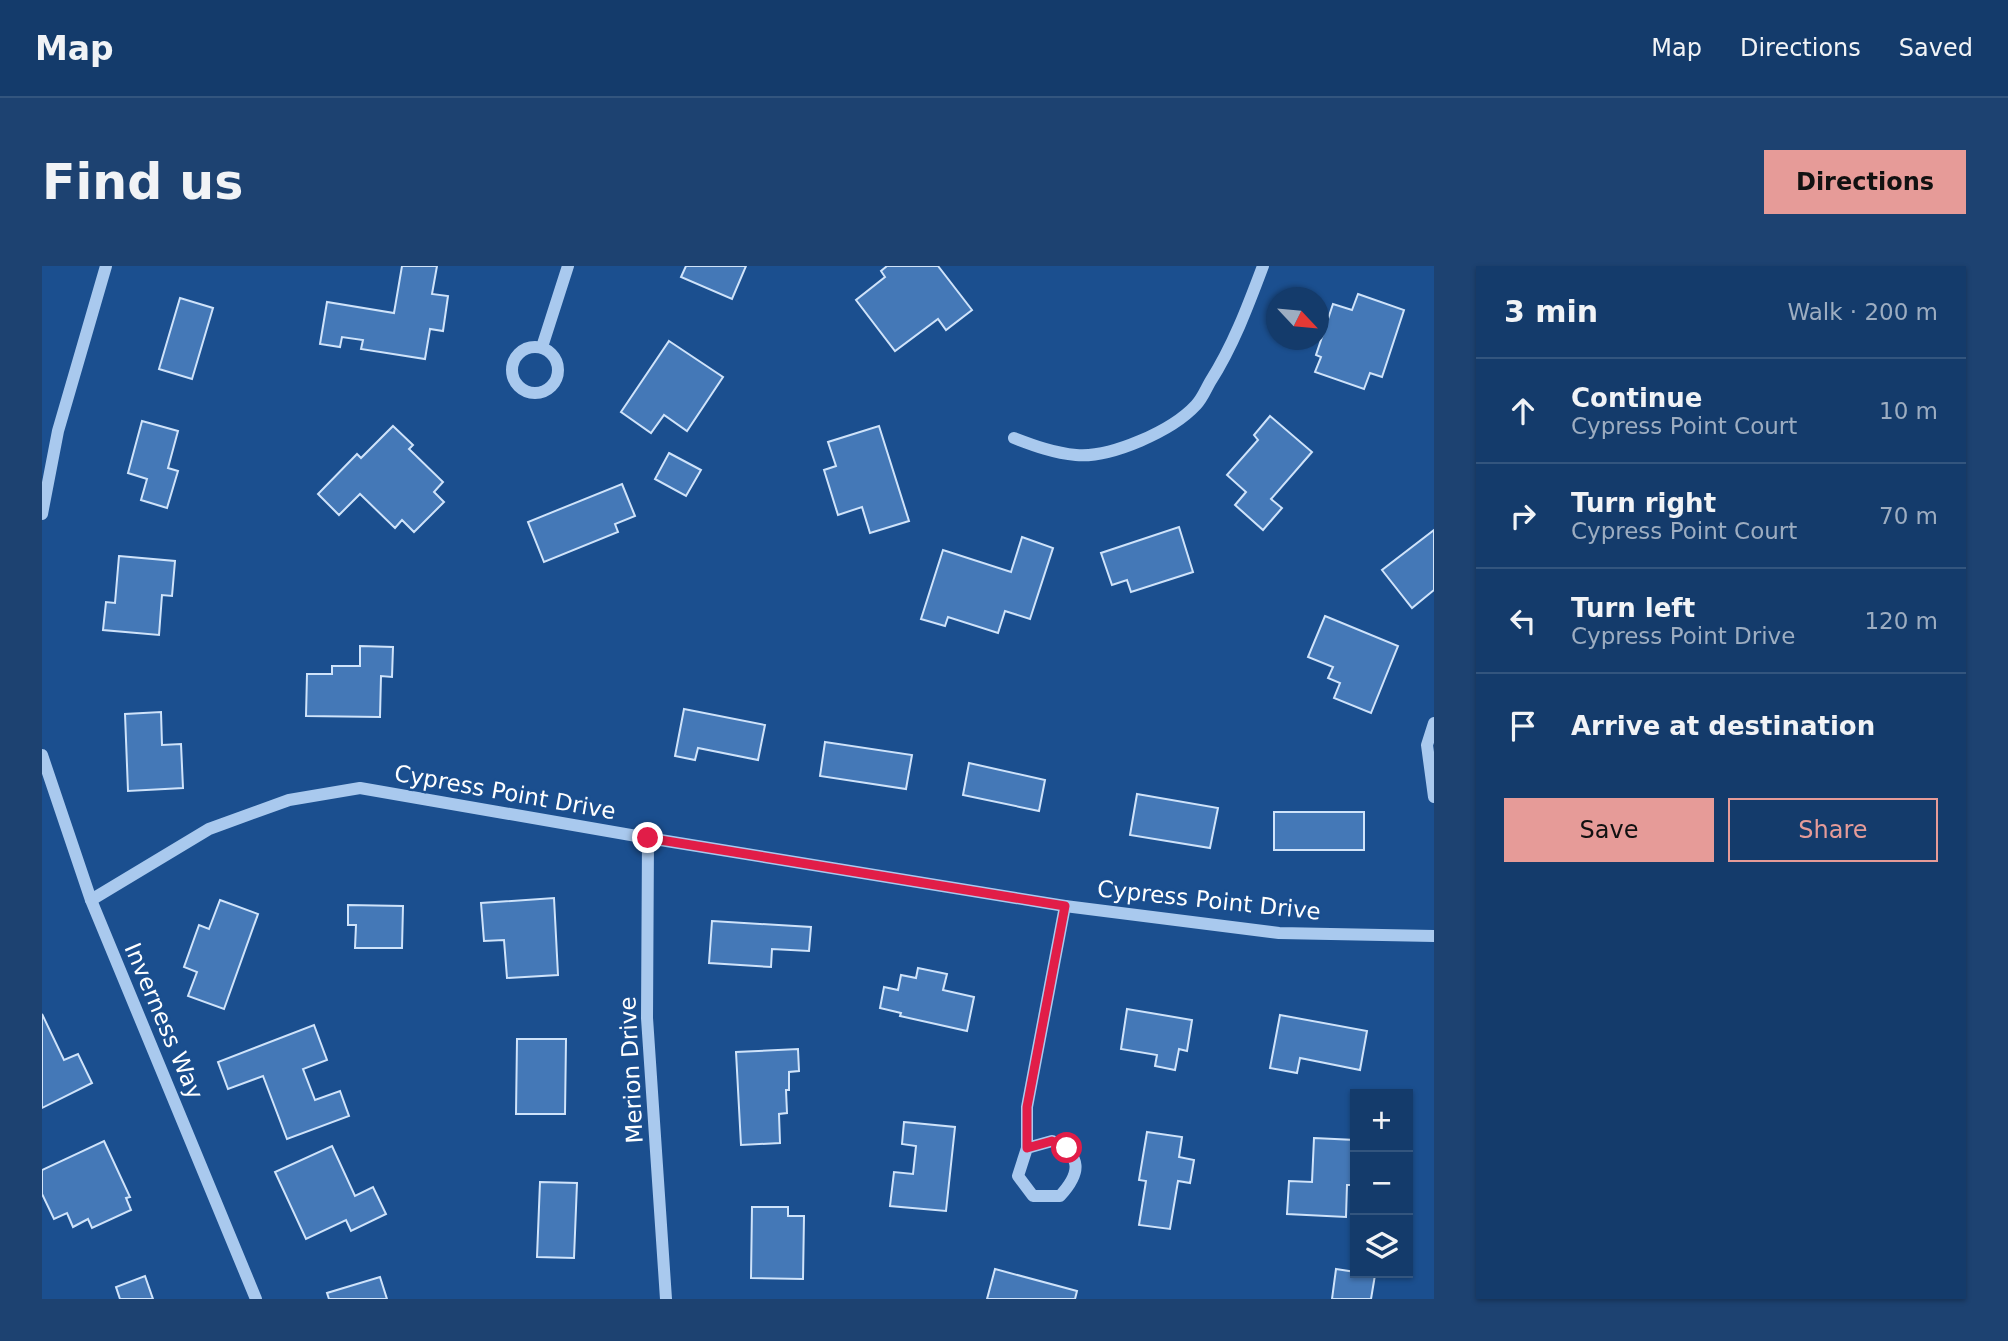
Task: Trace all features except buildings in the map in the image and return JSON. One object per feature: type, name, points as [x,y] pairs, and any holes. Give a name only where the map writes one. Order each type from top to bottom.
[{"type":"street","points":[[42,514],[58,431],[106,266]]},
{"type":"street","points":[[542,347],[568,266]]},
{"type":"street","points":[[1014,438],[1047,451],[1079,455],[1124,449],[1159,432],[1196,405],[1220,367],[1247,312],[1263,266]]},
{"type":"street","points":[[1434,723],[1427,745],[1434,797]]},
{"type":"street","name":"Inverness Way","points":[[42,755],[91,900],[256,1299]]},
{"type":"street","name":"Cypress Point Drive","points":[[91,900],[209,829],[289,800],[360,788],[1065,906],[1279,933],[1434,936]]},
{"type":"street","name":"Merion Drive","points":[[648,838],[647,1018],[666,1299]]},
{"type":"street","points":[[1027,1148],[1052,1141],[1067,1148],[1075,1165],[1074,1180],[1060,1196],[1033,1196],[1018,1176],[1027,1148],[1027,1107],[1065,906]]},
{"type":"route","points":[[648,838],[1065,906],[1027,1107],[1027,1148],[1052,1141],[1067,1148]]}]
